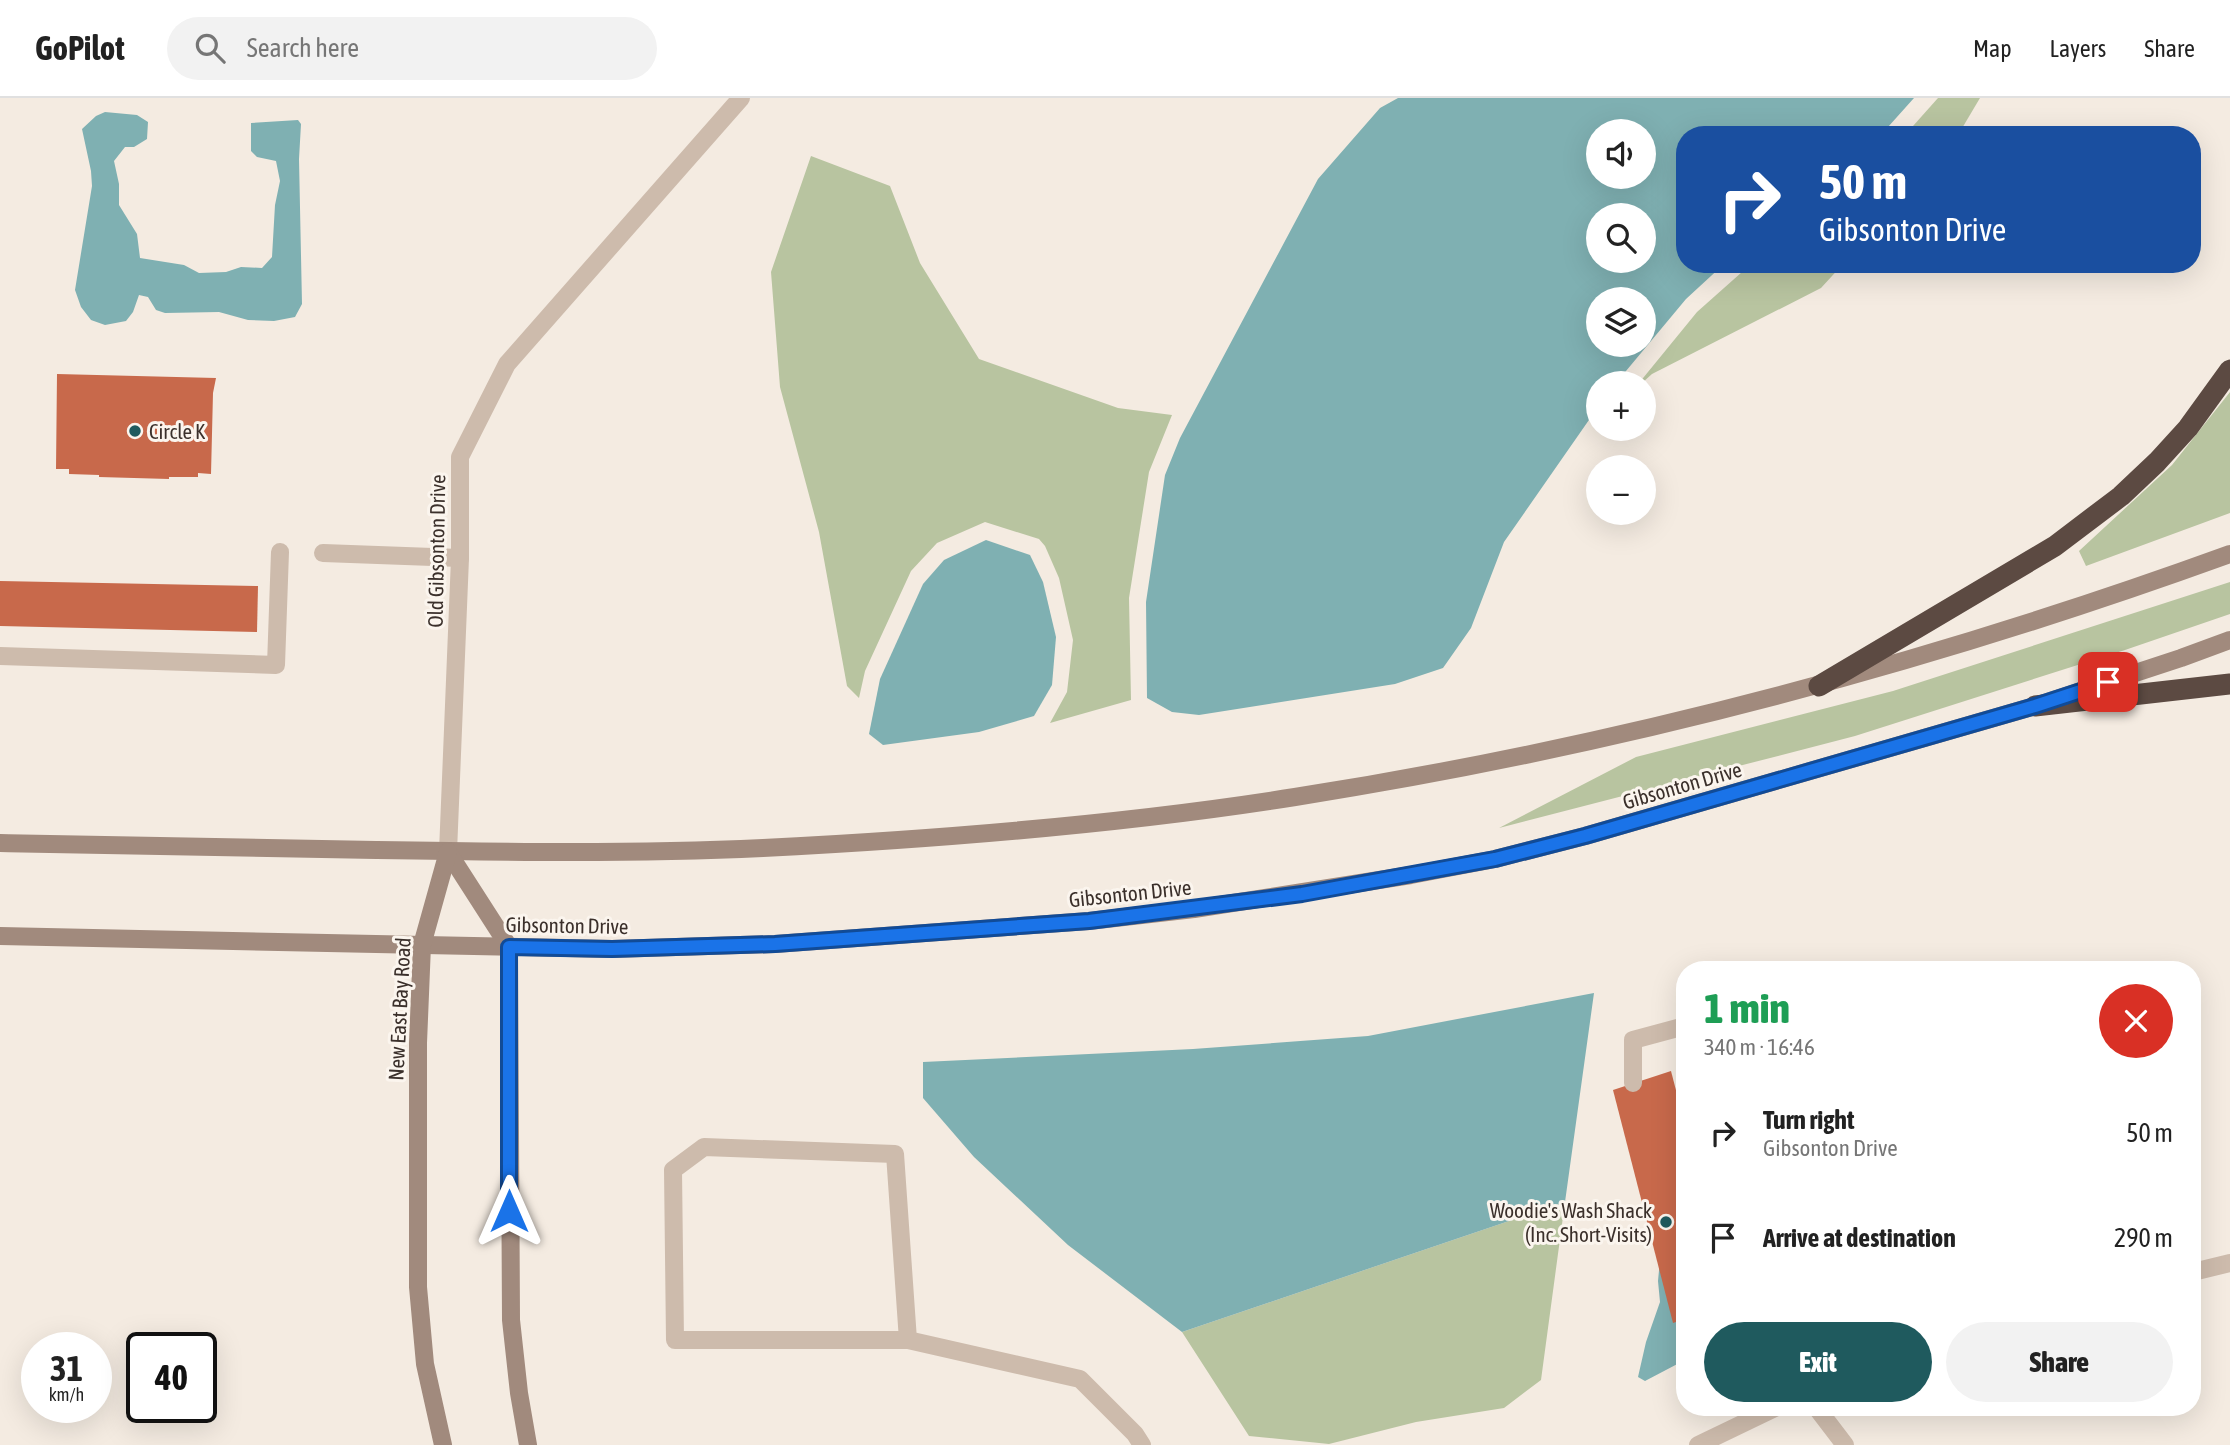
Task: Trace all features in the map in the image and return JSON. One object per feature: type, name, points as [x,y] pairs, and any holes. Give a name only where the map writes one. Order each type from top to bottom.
[{"type":"highway","points":[[1819,686],[2055,546],[2121,496],[2188,428],[2230,370]]},
{"type":"highway","points":[[2035,706],[2230,684]]},
{"type":"main road","points":[[0,843],[579,853],[784,847],[994,833],[1196,811],[1296,797],[1490,762],[1720,711],[1945,650],[2230,554]]},
{"type":"main road","name":"Gibsonton Drive","points":[[0,936],[612,949],[775,944],[1089,921],[1302,894],[1495,859],[1585,836],[2035,706],[2230,640]]},
{"type":"main road","points":[[448,852],[509,947],[510,1320],[528,1445]]},
{"type":"main road","name":"New East Bay Road","points":[[443,1445],[425,1364],[418,1287],[418,1056],[422,946],[448,852]]},
{"type":"street","name":"Old Gibsonton Drive","points":[[448,852],[460,558],[460,457],[507,363],[741,98]]},
{"type":"street","points":[[0,656],[276,665],[280,552]]},
{"type":"street","points":[[323,553],[460,558]]},
{"type":"street","points":[[1633,1083],[1633,1040],[1676,1028]]},
{"type":"street","points":[[908,1340],[895,1154],[704,1147],[673,1170],[675,1340],[908,1340],[1080,1379],[1135,1434],[1142,1445]]},
{"type":"street","points":[[2201,1270],[2230,1263]]},
{"type":"street","points":[[1698,1445],[1758,1416]]},
{"type":"street","points":[[1823,1416],[1845,1445]]},
{"type":"green space","points":[[1938,98],[1980,98],[1963,126],[1913,126]]},
{"type":"green space","points":[[811,156],[890,186],[920,263],[979,359],[1118,408],[1172,415],[1149,472],[1129,598],[1131,700],[1050,723],[1067,692],[1073,640],[1059,578],[1045,546],[1039,539],[985,522],[937,543],[911,571],[865,671],[859,698],[847,686],[819,532],[780,387],[771,272]]},
{"type":"green space","points":[[1741,273],[1835,273],[1821,288],[1656,372],[1649,371],[1697,312]]},
{"type":"green space","points":[[2230,392],[2230,513],[2086,566],[2079,551],[2172,465]]},
{"type":"green space","points":[[2230,582],[2230,614],[2125,650],[1855,736],[1499,828],[1636,757],[1893,691]]},
{"type":"green space","points":[[1565,1202],[1541,1380],[1504,1408],[1416,1422],[1329,1444],[1249,1436],[1182,1332]]},
{"type":"water","points":[[1398,98],[1914,98],[1889,126],[1676,126],[1676,273],[1714,273],[1686,299],[1656,335],[1656,287],[1586,287],[1586,357],[1638,357],[1626,371],[1586,371],[1586,424],[1504,542],[1471,628],[1443,668],[1395,684],[1199,715],[1172,712],[1147,698],[1146,602],[1165,475],[1180,438],[1318,179],[1380,108]]},
{"type":"water","points":[[105,112],[137,115],[148,122],[147,139],[134,147],[125,147],[114,161],[119,184],[119,205],[137,234],[140,258],[184,265],[199,273],[226,272],[241,267],[262,268],[272,257],[275,205],[280,181],[276,161],[257,157],[251,151],[251,123],[298,120],[301,124],[299,159],[302,304],[295,317],[274,321],[248,320],[219,312],[165,313],[156,310],[148,297],[139,295],[133,312],[126,321],[105,325],[91,320],[81,307],[75,290],[92,186],[82,129],[96,116]]},
{"type":"water","points":[[986,540],[1030,555],[1043,582],[1056,637],[1052,685],[1034,716],[979,732],[883,745],[869,734],[880,679],[923,584],[944,560]]},
{"type":"water","points":[[1594,993],[1565,1202],[1182,1332],[1068,1245],[974,1157],[923,1098],[923,1062],[1193,1049],[1368,1036]]},
{"type":"water","points":[[1676,1237],[1676,1365],[1645,1381],[1638,1377],[1646,1342],[1660,1302],[1660,1260]]},
{"type":"building","name":"Circle K","points":[[57,374],[216,378],[213,393],[211,474],[198,473],[198,477],[169,479],[99,477],[69,474],[69,469],[56,469]]},
{"type":"building","points":[[0,581],[258,586],[257,632],[0,626]]},
{"type":"building","name":"Woodie's Wash Shack (Inc. Short-Visits)","points":[[1671,1071],[1676,1090],[1676,1322],[1673,1323],[1613,1090]]},
{"type":"place","name":"Circle K","points":[[135,431]]},
{"type":"place","name":"Woodie's Wash Shack (Inc. Short-Visits)","points":[[1666,1222]]},
{"type":"route","points":[[509,1211],[509,947],[612,949],[775,944],[1089,921],[1302,894],[1411,876],[1495,859],[1585,836],[2035,706],[2108,682]]}]
